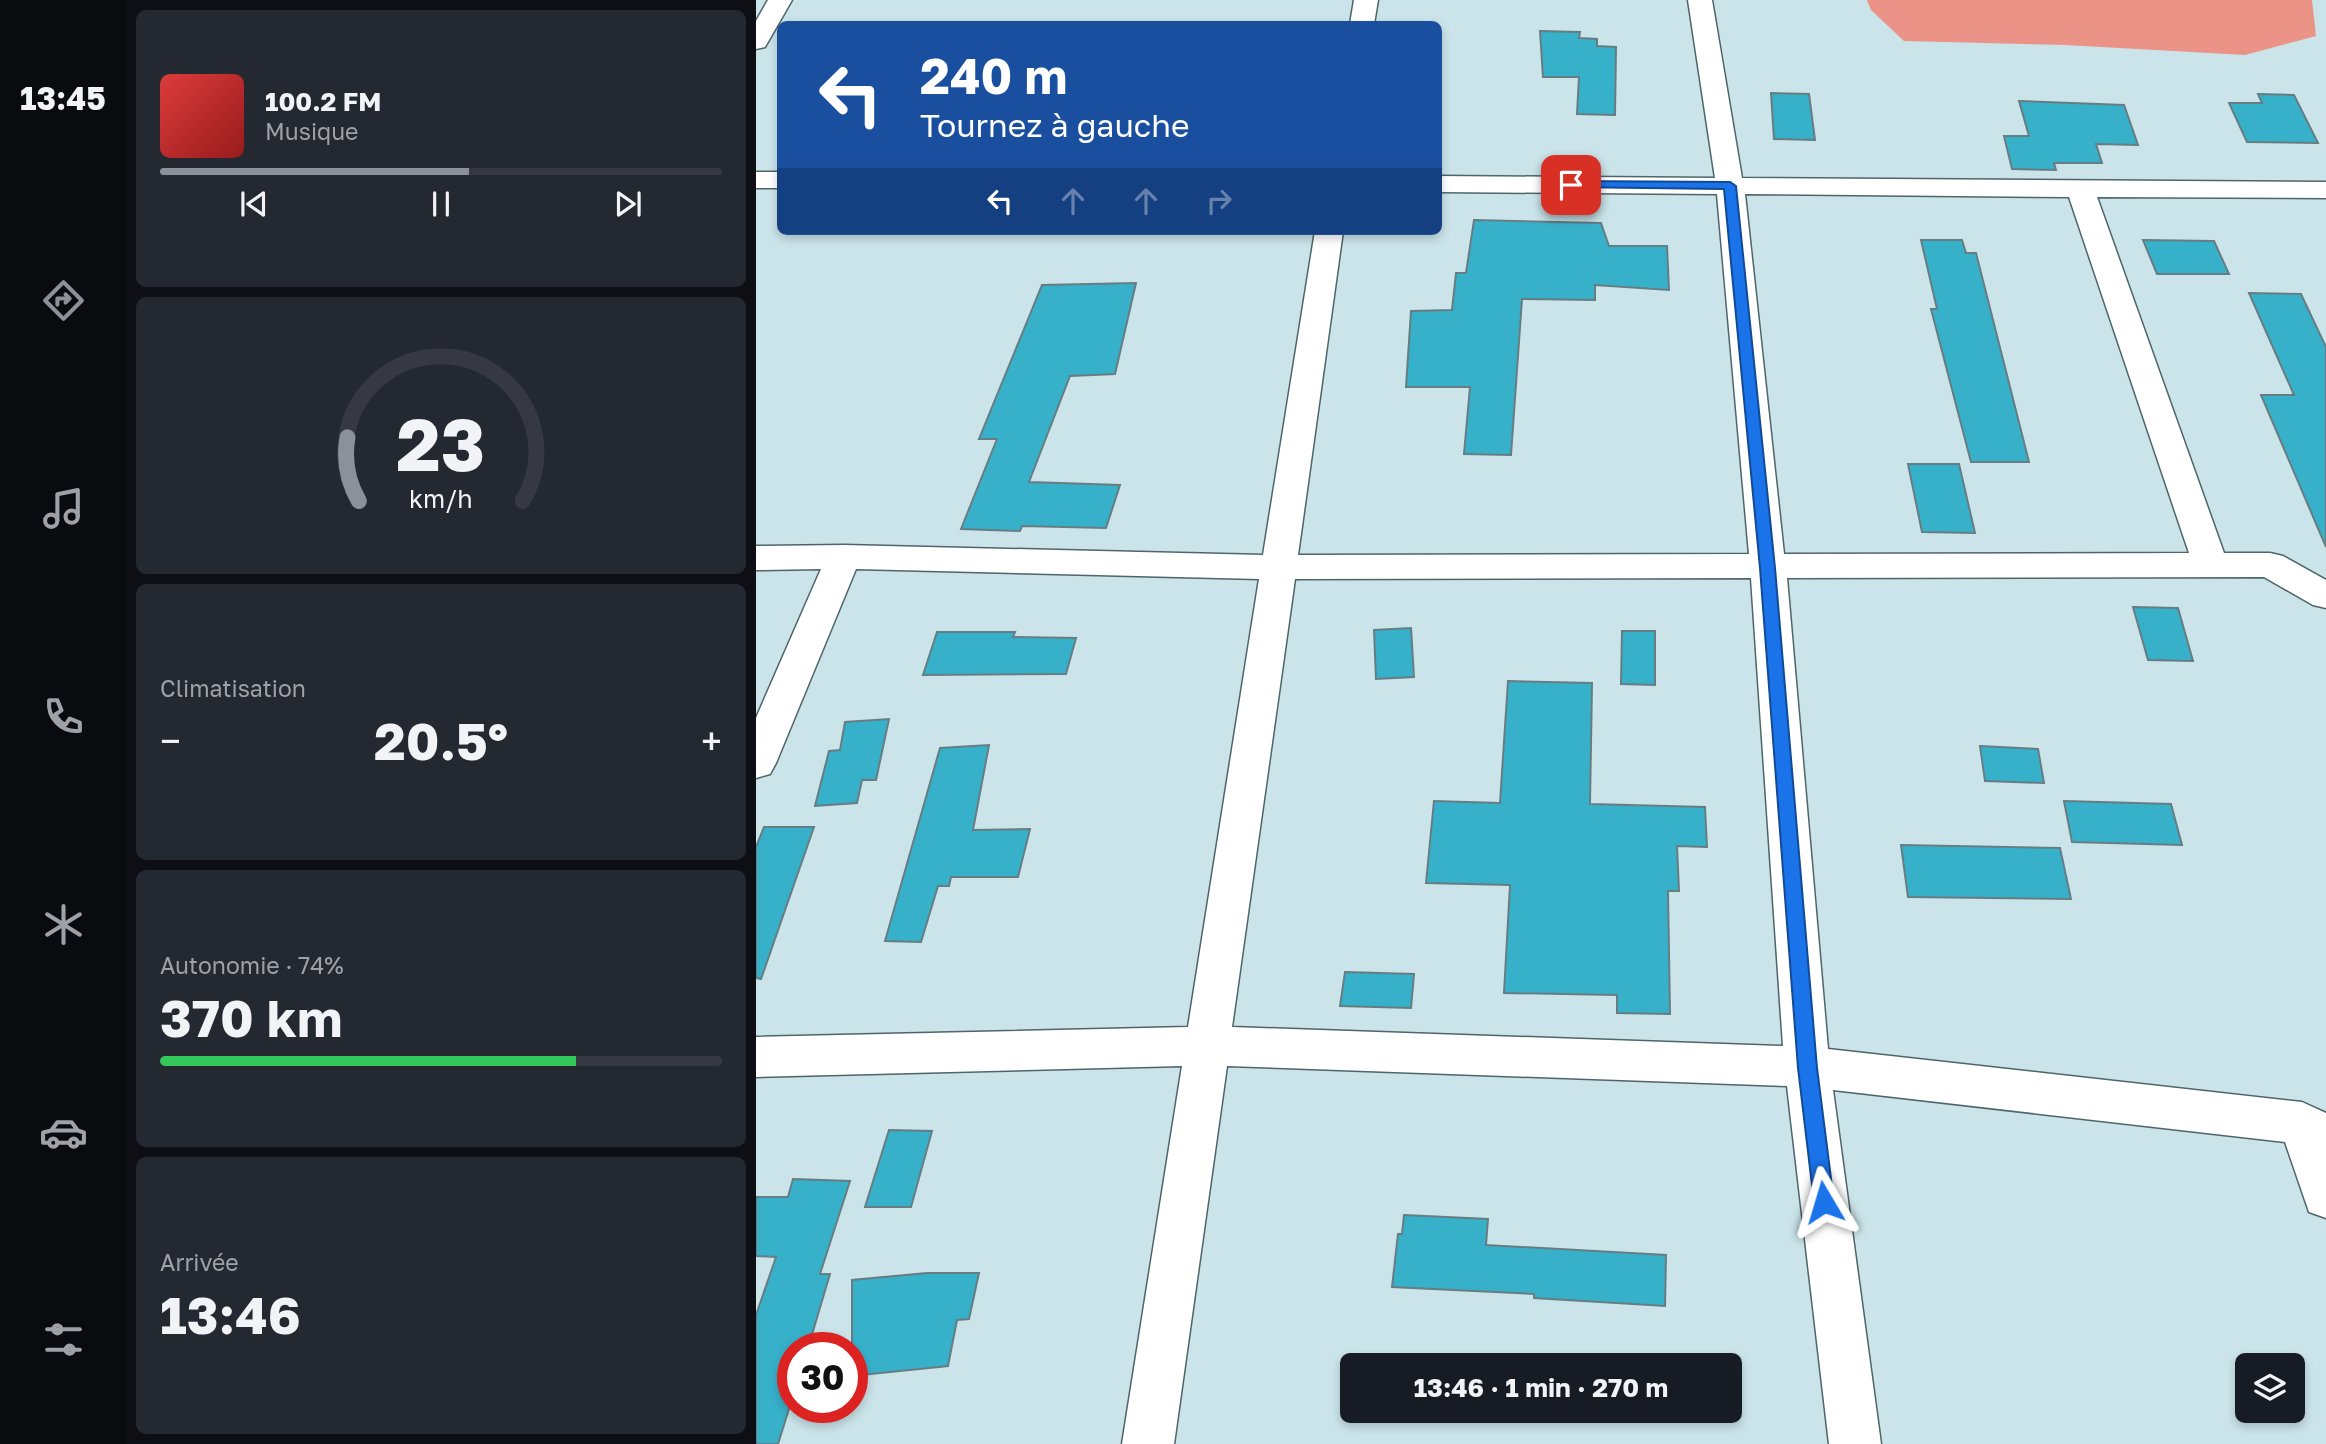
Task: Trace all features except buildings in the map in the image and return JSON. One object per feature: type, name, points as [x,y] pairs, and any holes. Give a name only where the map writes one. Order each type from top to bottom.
[{"type":"street","points":[[756,42],[780,0]]},
{"type":"street","points":[[1362,21],[1366,0]]},
{"type":"street","points":[[1700,0],[1730,186],[1768,568],[1807,1068],[1855,1444]]},
{"type":"street","points":[[756,180],[777,180]]},
{"type":"street","points":[[1442,184],[2326,190]]},
{"type":"street","points":[[2080,188],[2211,565]]},
{"type":"street","points":[[1148,1444],[1328,235]]},
{"type":"street","points":[[756,558],[844,557],[1279,567],[2270,565],[2326,596]]},
{"type":"street","points":[[756,763],[844,557]]},
{"type":"street","points":[[756,1057],[1208,1046],[1807,1068],[2314,1131],[2326,1196]]},
{"type":"shaded area","points":[[1867,0],[2312,0],[2316,36],[2245,55],[2065,45],[1904,41],[1871,10]]},
{"type":"route","points":[[1571,185],[1730,186],[1768,568],[1807,1068],[1824,1202]]}]
